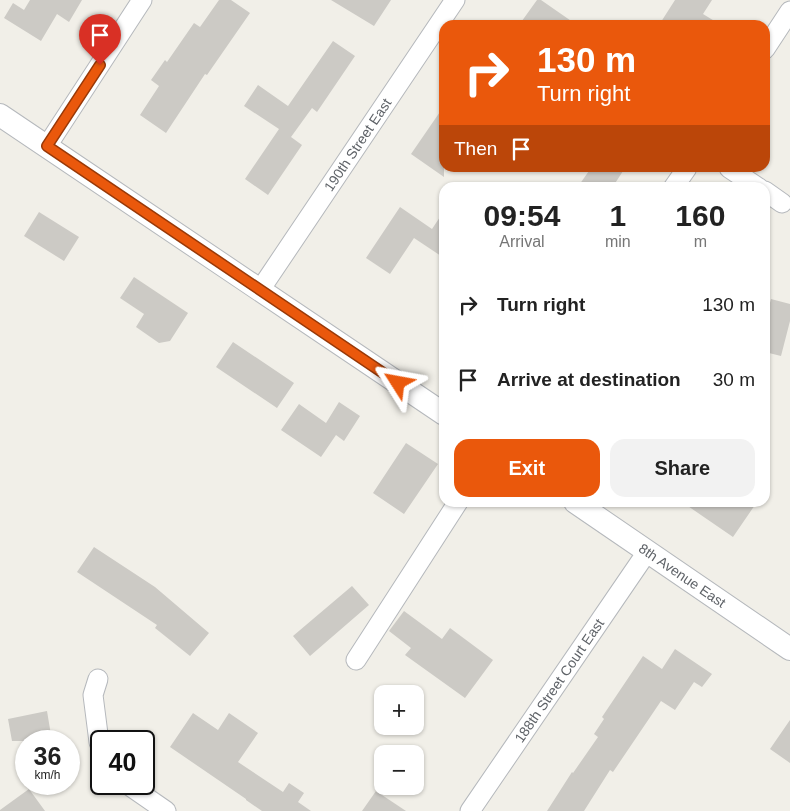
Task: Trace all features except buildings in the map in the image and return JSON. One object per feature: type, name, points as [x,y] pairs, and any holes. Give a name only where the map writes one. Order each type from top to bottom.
[{"type":"street","points":[[47,146],[142,0]]},
{"type":"street","name":"190th Street East","points":[[442,20],[455,0]]},
{"type":"street","points":[[770,41],[790,11]]},
{"type":"street","name":"190th Street East","points":[[260,290],[439,24]]},
{"type":"street","points":[[0,115],[439,411]]},
{"type":"street","points":[[735,172],[750,182]]},
{"type":"street","points":[[770,195],[782,203]]},
{"type":"street","points":[[356,660],[455,507]]},
{"type":"street","name":"8th Avenue East","points":[[582,507],[790,649]]},
{"type":"street","name":"188th Street Court East","points":[[470,811],[647,552]]},
{"type":"street","points":[[98,679],[94,695],[98,730]]},
{"type":"street","points":[[143,795],[166,811]]},
{"type":"route","points":[[100,65],[47,146],[398,383]]}]
